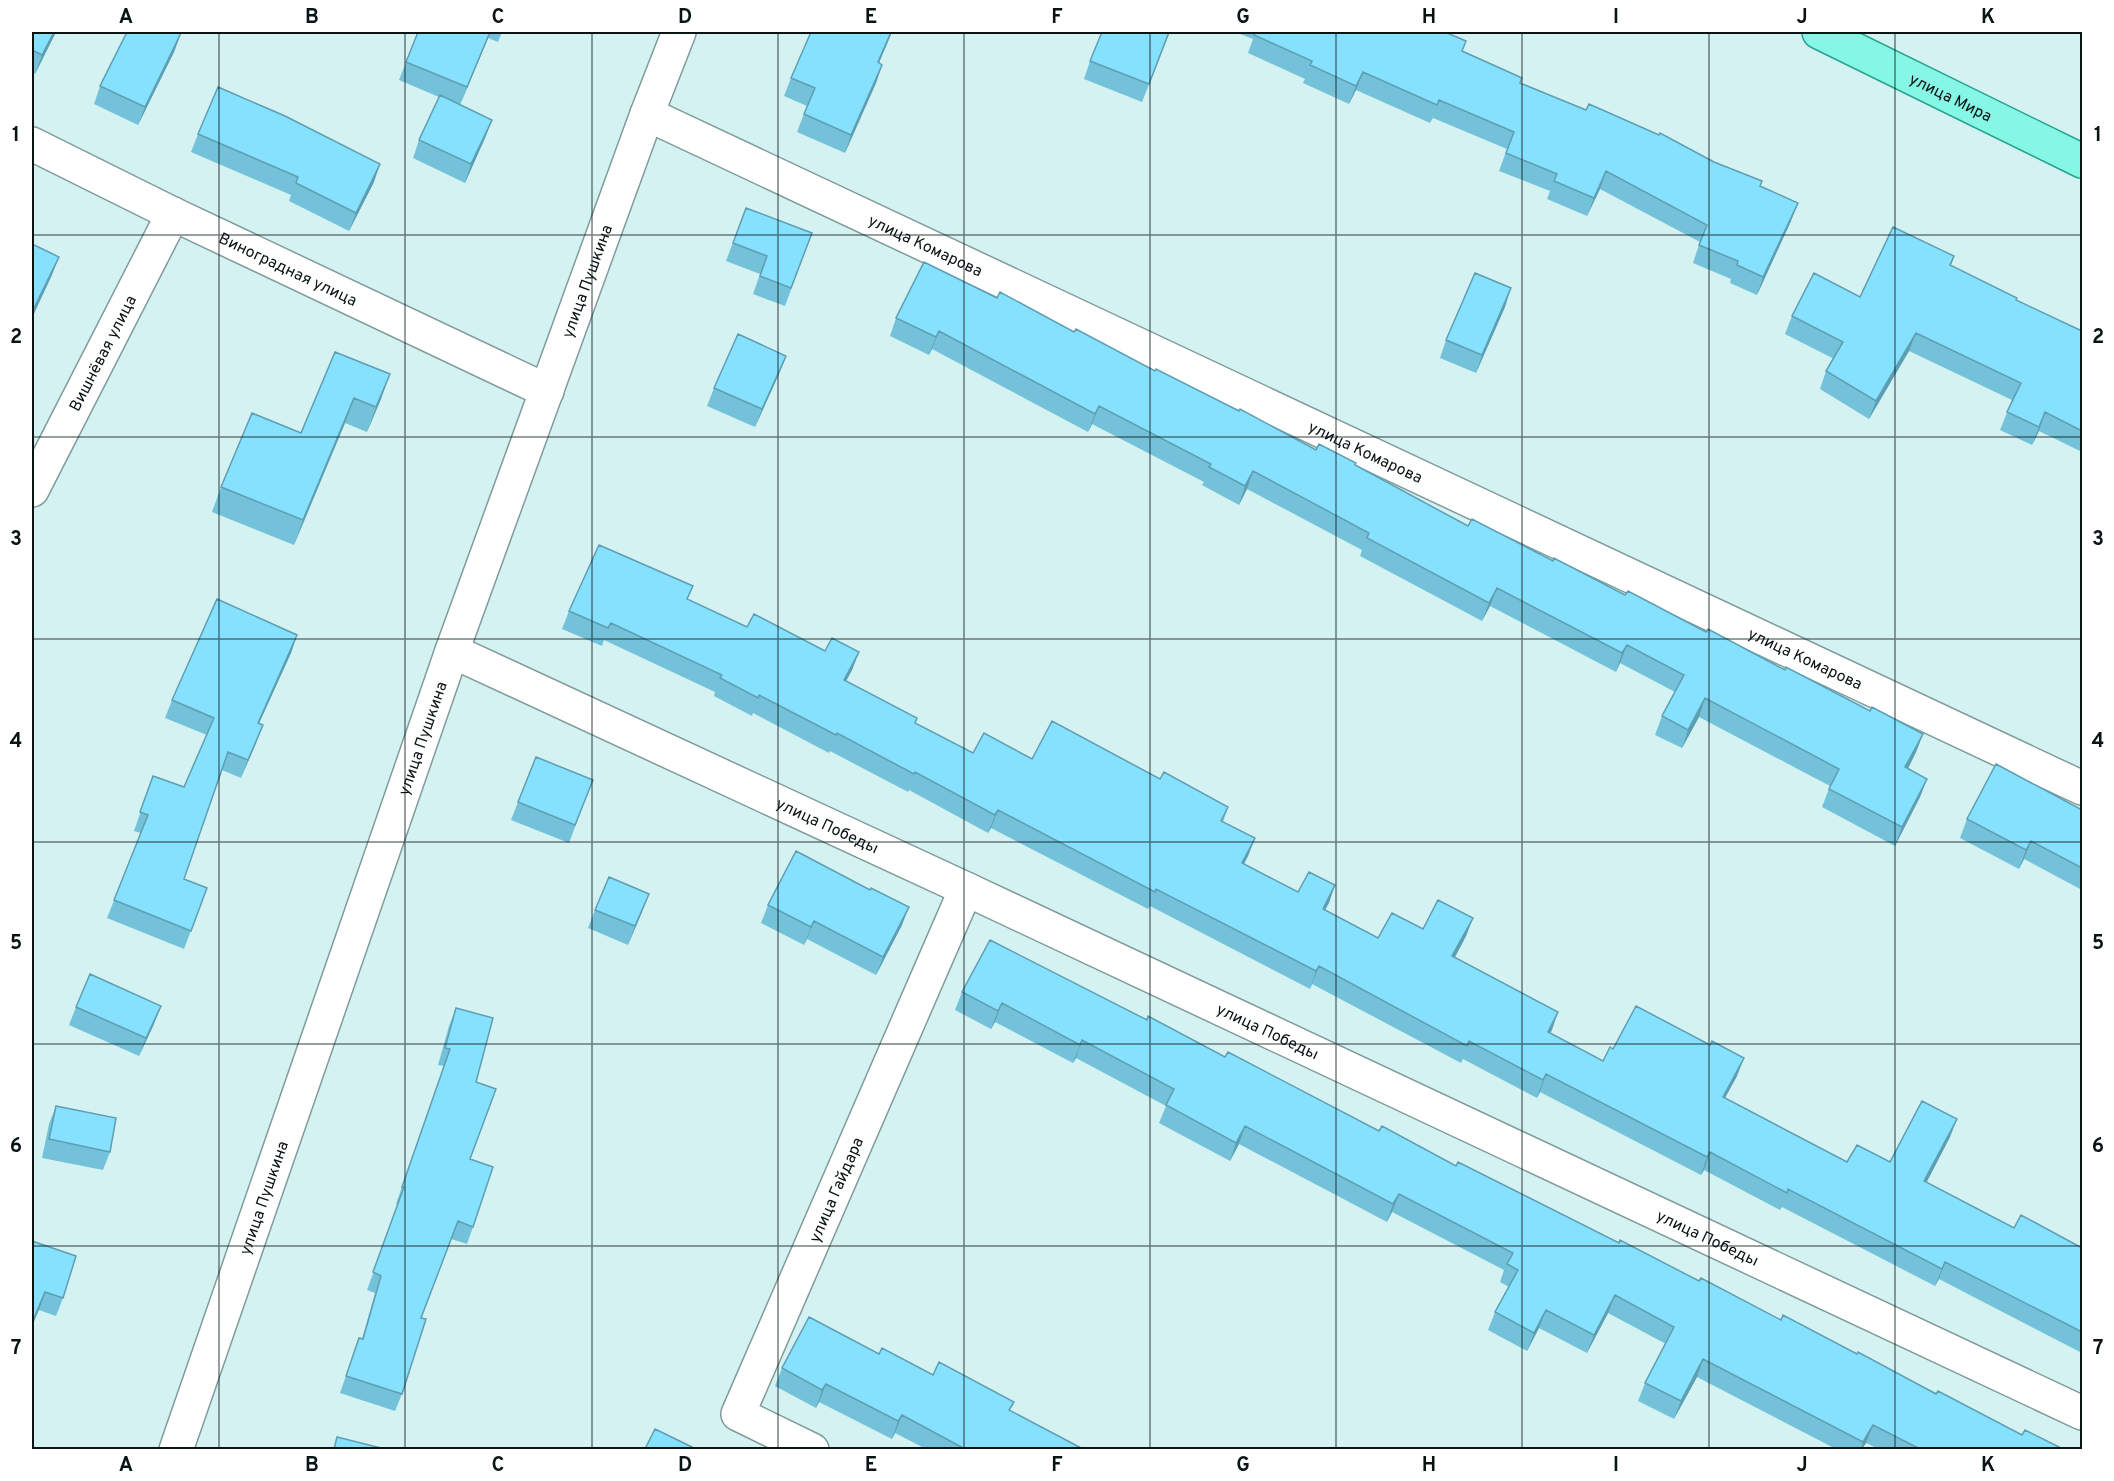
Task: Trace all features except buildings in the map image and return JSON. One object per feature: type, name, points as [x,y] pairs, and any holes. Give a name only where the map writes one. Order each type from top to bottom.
[{"type":"main road","name":"улица Мира","points":[[1819,32],[2082,161]]},
{"type":"street","name":"улица Пушкина","points":[[176,1449],[452,651],[647,114],[680,32]]},
{"type":"street","name":"улица Комарова","points":[[647,114],[2082,788]]},
{"type":"street","name":"Виноградная улица","points":[[32,144],[173,214],[547,391]]},
{"type":"street","name":"Вишнёвая улица","points":[[32,490],[173,214]]},
{"type":"street","name":"улица Победы","points":[[452,651],[966,889],[2082,1413]]},
{"type":"street","name":"улица Гайдара","points":[[812,1449],[738,1414],[966,889]]}]
